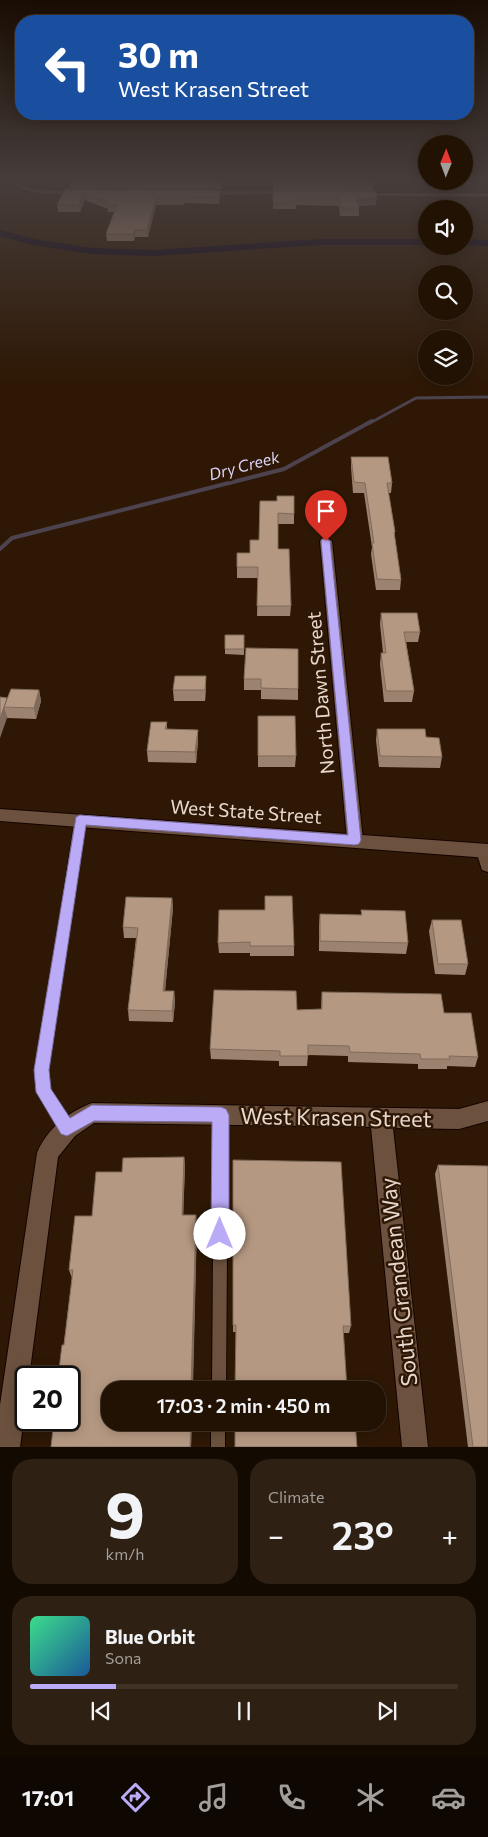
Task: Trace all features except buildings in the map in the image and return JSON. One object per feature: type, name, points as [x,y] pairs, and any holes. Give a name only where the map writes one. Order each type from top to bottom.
[{"type":"street","name":"North Dawn Street","points":[[326,541],[355,840]]},
{"type":"street","name":"West State Street","points":[[0,815],[355,840],[487,855]]},
{"type":"street","name":"West Krasen Street","points":[[67,1128],[92,1113],[381,1116],[459,1120],[488,1111]]},
{"type":"street","name":"South Grandean Way","points":[[381,1116],[415,1447]]},
{"type":"street","points":[[7,1447],[48,1153],[67,1128]]},
{"type":"lane","points":[[67,1128],[44,1092],[42,1070],[80,820]]},
{"type":"lane","points":[[219,1381],[221,1115]]},
{"type":"lane","points":[[218,1431],[218,1447]]},
{"type":"waterway","points":[[56,246],[92,251],[154,253],[267,246]]},
{"type":"waterway","name":"Dry Creek","points":[[370,423],[416,398],[488,397]]},
{"type":"waterway","name":"Dry Creek","points":[[0,549],[12,538],[284,469],[372,421]]},
{"type":"route","points":[[220,1234],[221,1115],[92,1113],[67,1128],[44,1092],[42,1070],[80,820],[355,840],[326,541]]}]
